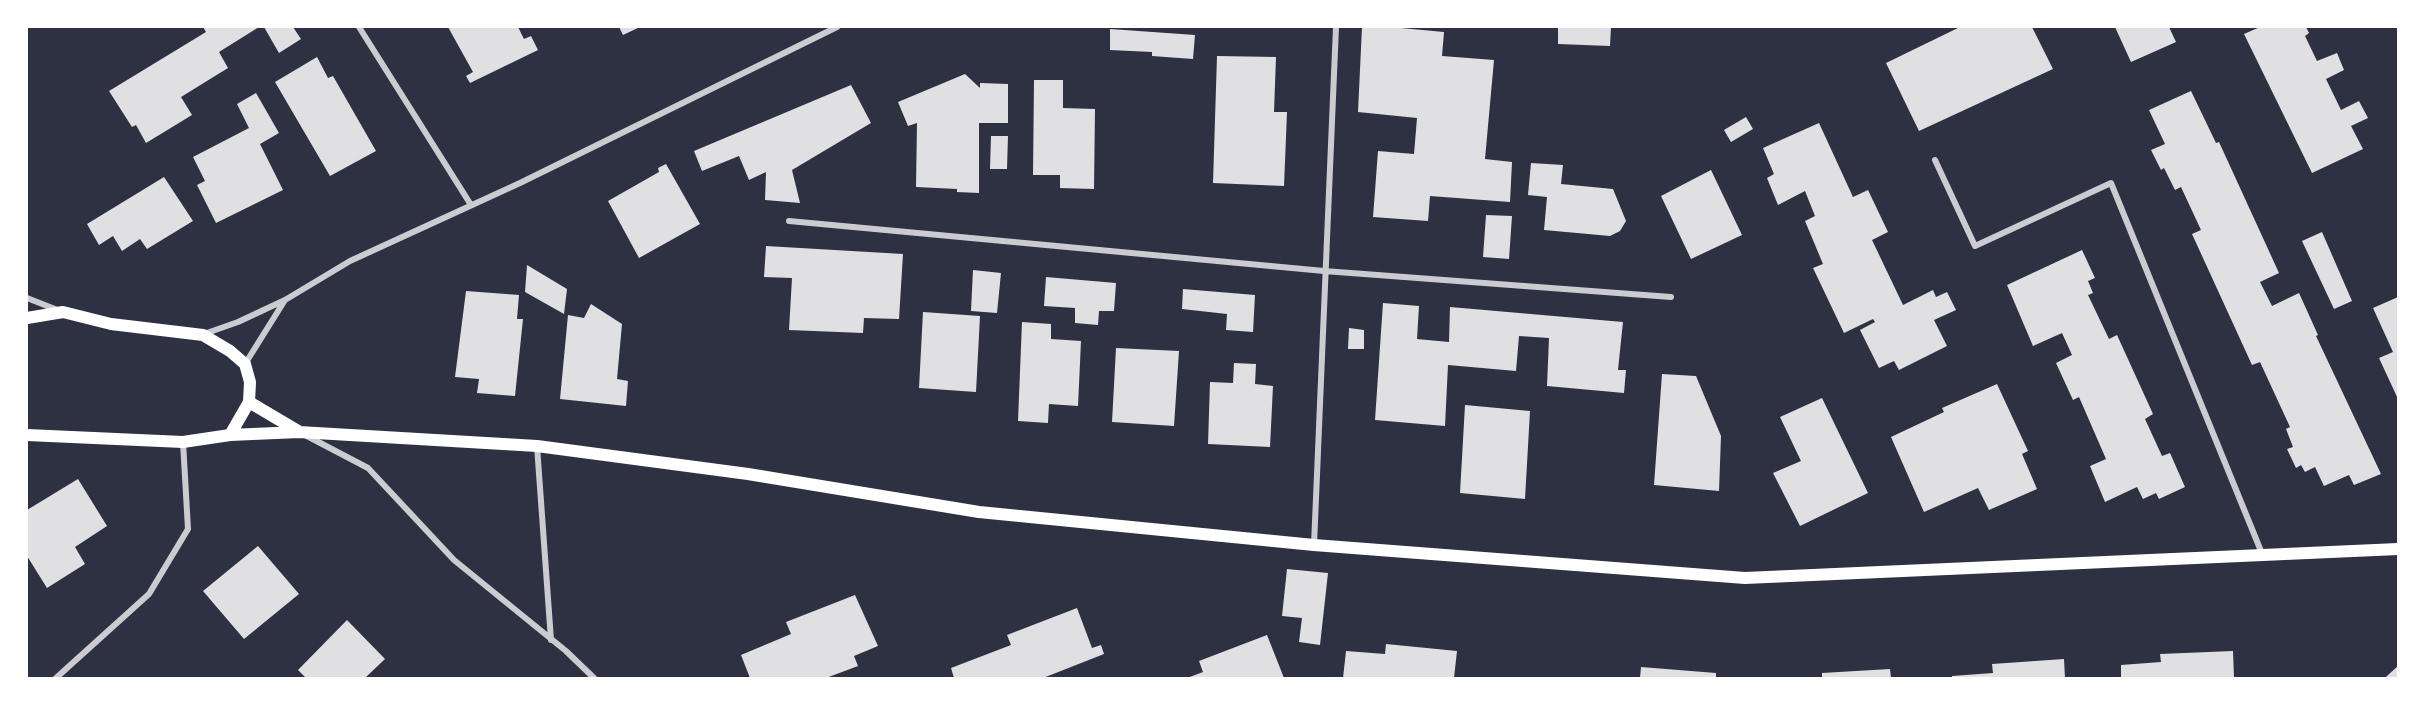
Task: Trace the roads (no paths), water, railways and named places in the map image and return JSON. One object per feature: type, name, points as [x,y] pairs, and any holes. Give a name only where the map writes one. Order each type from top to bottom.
[{"type":"main road","points":[[27,318],[63,312],[111,324],[203,335],[230,351],[245,364],[250,382],[249,402],[230,435]]},
{"type":"main road","points":[[249,402],[298,432]]},
{"type":"main road","points":[[27,435],[183,442],[230,435],[298,432],[537,446],[748,474],[979,512],[1314,545],[1745,578],[2398,549]]},
{"type":"street","points":[[359,27],[471,205]]},
{"type":"street","points":[[203,335],[285,300],[350,261],[520,183],[837,27]]},
{"type":"street","points":[[1314,545],[1336,27]]},
{"type":"street","points":[[1935,160],[1975,246],[2111,183],[2264,556]]},
{"type":"street","points":[[789,221],[1324,271],[1671,297]]},
{"type":"street","points":[[27,298],[63,312]]},
{"type":"street","points":[[245,364],[285,300]]},
{"type":"street","points":[[298,432],[368,468],[454,560],[566,651],[594,678]]},
{"type":"street","points":[[56,678],[149,594],[188,529],[183,442]]},
{"type":"street","points":[[537,446],[550,640]]}]
